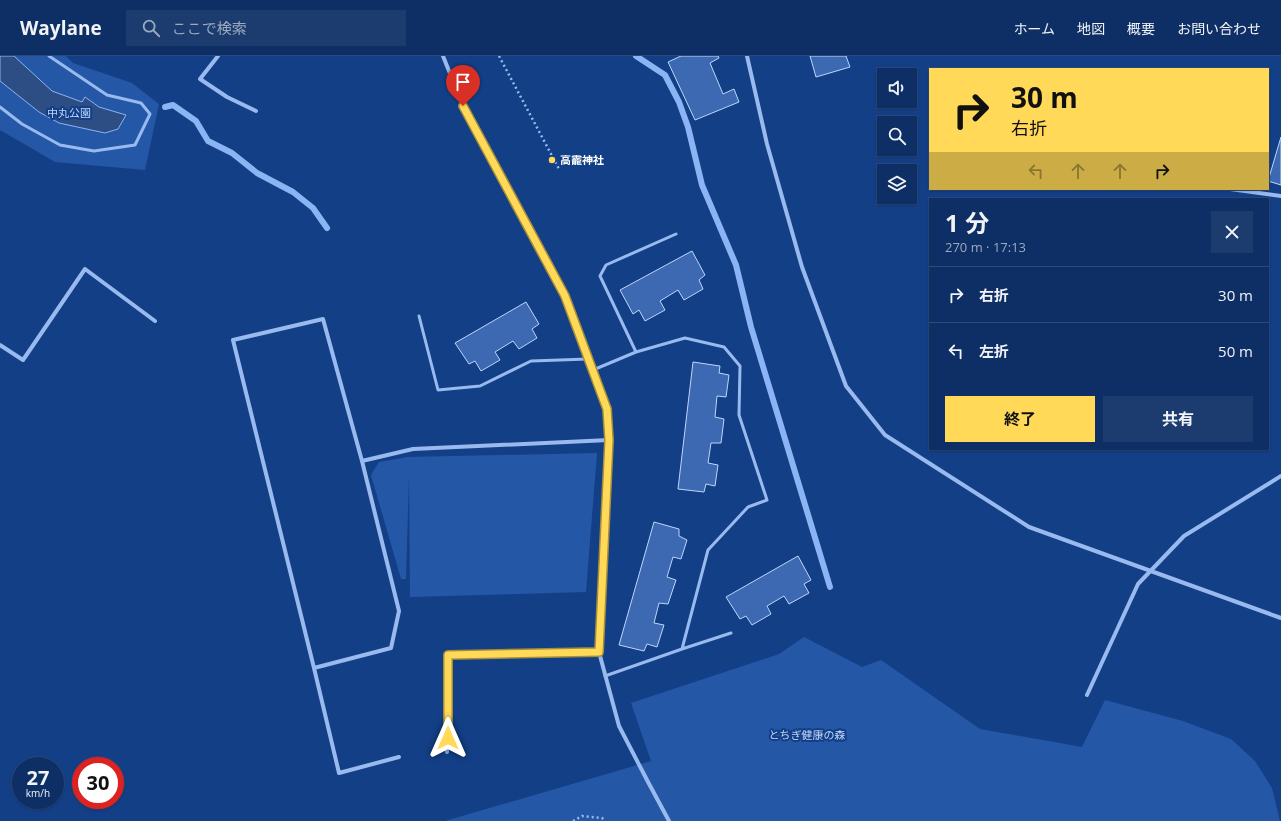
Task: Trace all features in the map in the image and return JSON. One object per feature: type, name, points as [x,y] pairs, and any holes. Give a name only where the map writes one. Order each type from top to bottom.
[{"type":"street","points":[[218,56],[200,79],[227,98],[256,111]]},
{"type":"street","points":[[443,56],[463,106],[565,296],[607,409],[609,440],[599,652],[619,726],[646,780],[669,821]]},
{"type":"street","points":[[747,56],[767,144],[802,268],[846,386],[885,435],[1029,527],[1281,618]]},
{"type":"street","points":[[1237,190],[1281,196]]},
{"type":"street","points":[[0,345],[23,360],[85,269],[155,321]]},
{"type":"street","points":[[314,668],[390,648],[399,611],[362,461],[323,319],[233,340],[339,773],[399,757]]},
{"type":"street","points":[[362,461],[413,449],[609,440]]},
{"type":"street","points":[[1087,695],[1138,584],[1184,536],[1281,476]]},
{"type":"street","points":[[448,752],[448,655],[599,652]]},
{"type":"lane","points":[[0,107],[22,124],[60,145],[94,150],[135,145],[150,114],[141,103],[107,95],[49,56]]},
{"type":"lane","points":[[636,352],[600,276],[606,265],[676,234]]},
{"type":"lane","points":[[419,316],[438,390],[480,386],[531,361],[588,359]]},
{"type":"lane","points":[[592,370],[636,352],[685,338],[724,347],[740,366],[739,415],[767,500],[748,507],[708,550],[682,649]]},
{"type":"lane","points":[[605,676],[731,633]]},
{"type":"path","points":[[499,56],[559,169]]},
{"type":"path","points":[[573,821],[582,816],[602,818],[605,821]]},
{"type":"green space","name":"中丸公園","points":[[0,56],[66,56],[73,63],[132,83],[159,104],[145,170],[55,162],[0,130]]},
{"type":"green space","points":[[597,453],[586,592],[410,597],[409,477],[406,579],[401,579],[371,475],[379,462],[408,457]]},
{"type":"green space","name":"とちぎ健康の森","points":[[804,637],[862,667],[881,660],[980,729],[1082,747],[1105,700],[1183,721],[1231,739],[1255,761],[1272,788],[1280,821],[445,821],[651,761],[631,703],[779,654]]},
{"type":"shaded area","points":[[0,56],[14,56],[52,91],[82,102],[85,97],[99,107],[126,115],[118,129],[105,133],[59,123],[39,112],[0,81]]},
{"type":"building","points":[[681,56],[718,56],[719,58],[710,63],[723,94],[734,89],[739,102],[695,120],[668,62]]},
{"type":"building","points":[[810,56],[846,56],[850,67],[816,77]]},
{"type":"building","points":[[1281,137],[1281,185],[1269,181]]},
{"type":"building","points":[[692,251],[705,275],[699,280],[703,289],[684,300],[678,290],[660,301],[665,310],[645,321],[639,310],[633,314],[620,290]]},
{"type":"building","points":[[526,302],[539,324],[532,329],[537,338],[519,349],[513,341],[495,352],[500,360],[481,371],[475,361],[469,364],[455,343]]},
{"type":"building","points":[[693,362],[720,366],[719,373],[729,375],[726,397],[717,396],[715,417],[724,419],[721,443],[711,443],[708,463],[718,465],[715,486],[706,484],[704,492],[678,489]]},
{"type":"building","points":[[654,522],[679,529],[679,536],[687,540],[681,559],[673,557],[667,577],[676,580],[668,604],[659,603],[654,623],[664,625],[657,647],[647,644],[644,651],[619,645]]},
{"type":"building","points":[[798,556],[811,580],[804,584],[809,593],[789,604],[784,596],[767,606],[771,614],[752,625],[746,616],[740,619],[726,597]]},
{"type":"waterway","points":[[636,56],[665,75],[679,102],[688,127],[702,185],[736,265],[751,327],[830,587]]},
{"type":"waterway","points":[[165,107],[173,105],[196,121],[208,141],[232,153],[257,173],[293,192],[313,208],[327,228]]},
{"type":"place","name":"高靇神社","points":[[552,160]]},
{"type":"route","points":[[448,738],[448,655],[599,652],[609,440],[607,409],[565,296],[463,106]]}]
